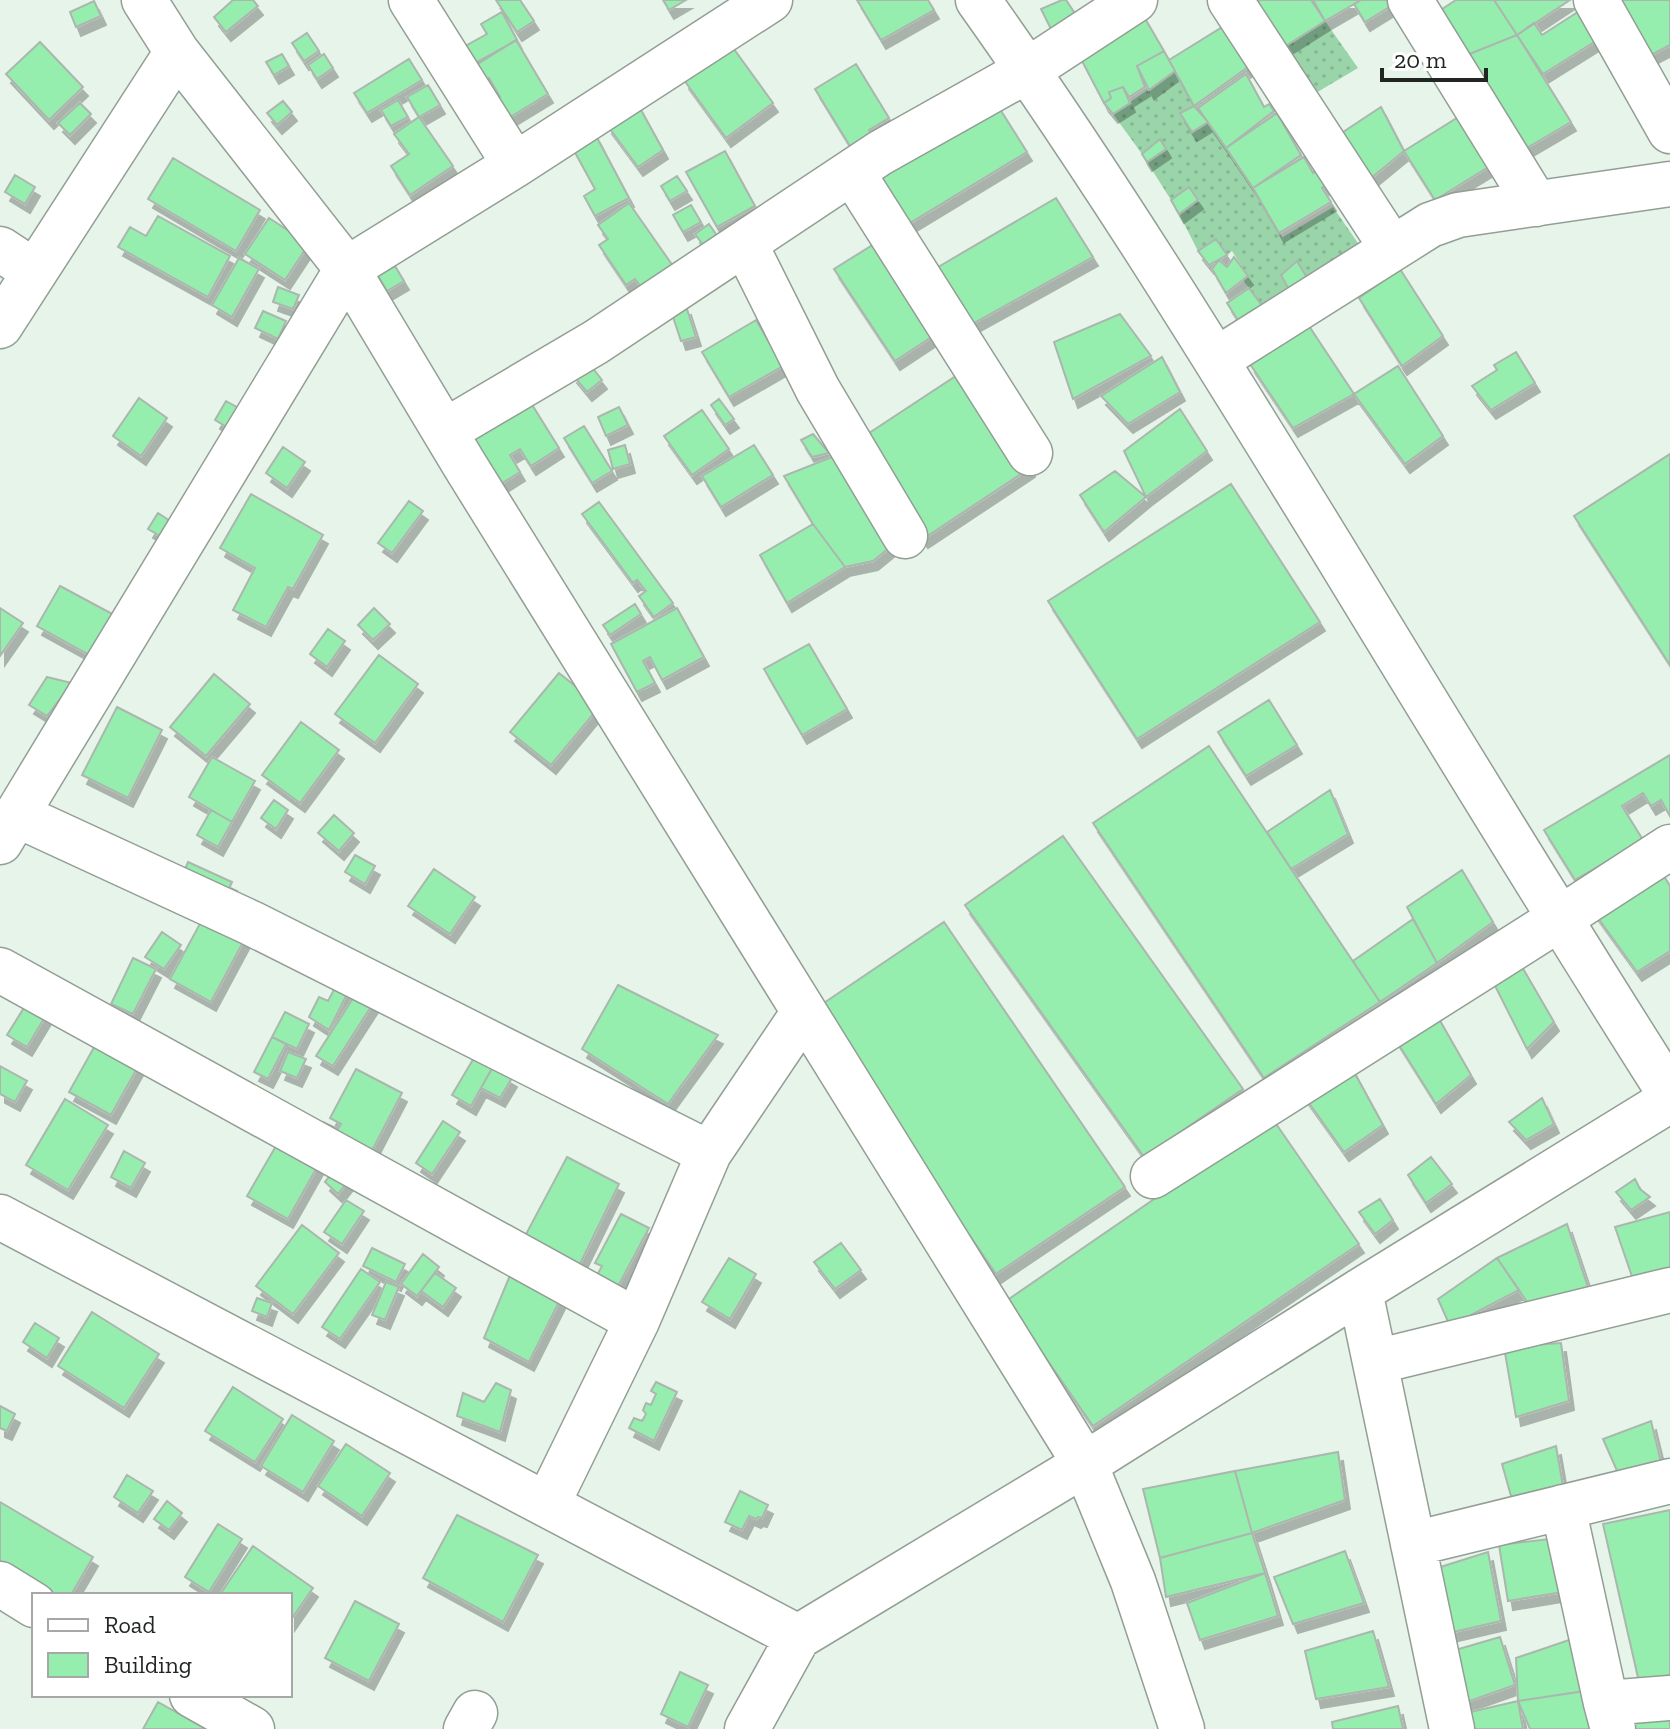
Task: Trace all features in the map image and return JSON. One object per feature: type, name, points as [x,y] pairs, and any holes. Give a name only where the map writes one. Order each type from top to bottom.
[{"type":"street","points":[[144,0],[177,52],[347,269],[1085,1464],[1133,1581],[1182,1729]]},
{"type":"street","points":[[411,0],[515,165]]},
{"type":"street","points":[[978,0],[1145,246],[1670,1094]]},
{"type":"street","points":[[445,431],[596,342],[880,153],[1028,70],[1135,0]]},
{"type":"street","points":[[1230,0],[1392,248]]},
{"type":"street","points":[[1410,0],[1536,204]]},
{"type":"street","points":[[1596,0],[1670,131]]},
{"type":"street","points":[[709,1153],[251,923],[8,828],[347,269],[515,165],[766,1]]},
{"type":"street","points":[[0,326],[18,261],[177,52]]},
{"type":"street","points":[[852,172],[1030,453]]},
{"type":"street","points":[[1216,360],[1430,225],[1458,215],[1670,184]]},
{"type":"street","points":[[745,244],[818,390],[905,536]]},
{"type":"street","points":[[1153,1176],[1670,847]]},
{"type":"street","points":[[0,970],[637,1321]]},
{"type":"street","points":[[547,1505],[637,1321],[709,1153],[804,1012]]},
{"type":"street","points":[[747,1729],[798,1637],[1085,1464],[1670,1100]]},
{"type":"street","points":[[0,1217],[798,1637]]},
{"type":"street","points":[[1375,1362],[1670,1290]]},
{"type":"street","points":[[1360,1291],[1452,1729]]},
{"type":"street","points":[[1413,1544],[1670,1481]]},
{"type":"street","points":[[1563,1507],[1609,1716],[1670,1698]]},
{"type":"street","points":[[0,1584],[32,1604]]},
{"type":"street","points":[[196,1697],[252,1729]]},
{"type":"green space","points":[[1325,21],[1358,68],[1304,100],[1284,47]]},
{"type":"green space","points":[[1175,71],[1194,106],[1180,113],[1192,132],[1208,122],[1284,240],[1283,237],[1333,207],[1360,246],[1310,283],[1296,262],[1281,275],[1291,293],[1266,311],[1243,280],[1248,276],[1232,251],[1227,255],[1198,251],[1179,214],[1200,200],[1189,187],[1171,200],[1147,162],[1167,150],[1160,140],[1142,154],[1113,114]]},
{"type":"building","points":[[233,0],[253,0],[258,6],[226,32],[214,17]]},
{"type":"building","points":[[496,0],[520,0],[534,21],[517,32]]},
{"type":"building","points":[[663,0],[686,0],[669,10]]},
{"type":"building","points":[[857,0],[928,0],[934,10],[881,40]]},
{"type":"building","points":[[1066,0],[1082,24],[1057,41],[1041,9]]},
{"type":"building","points":[[1260,0],[1311,0],[1325,21],[1284,47],[1246,9]]},
{"type":"building","points":[[1313,0],[1361,0],[1325,21]]},
{"type":"building","points":[[1361,0],[1387,0],[1391,6],[1365,22],[1354,4]]},
{"type":"building","points":[[1456,0],[1494,0],[1517,35],[1462,57],[1436,13]]},
{"type":"building","points":[[1494,0],[1570,0],[1517,35]]},
{"type":"building","points":[[1611,0],[1670,0],[1670,45],[1644,59]]},
{"type":"building","points":[[94,1],[101,16],[76,27],[70,12]]},
{"type":"building","points":[[1581,10],[1599,39],[1543,74],[1517,35],[1534,23],[1542,35]]},
{"type":"building","points":[[502,12],[517,40],[470,66],[460,49],[487,34],[481,24]]},
{"type":"building","points":[[1143,15],[1164,51],[1137,66],[1145,87],[1129,97],[1123,87],[1109,92],[1111,98],[1104,103],[1080,57]]},
{"type":"building","points":[[1224,26],[1248,67],[1194,106],[1169,60]]},
{"type":"building","points":[[307,33],[319,51],[304,61],[292,43]]},
{"type":"building","points":[[1517,35],[1571,122],[1525,149],[1467,55]]},
{"type":"building","points":[[516,40],[548,94],[507,119],[495,100],[500,97],[489,78],[483,82],[473,67]]},
{"type":"building","points":[[40,42],[83,87],[49,120],[6,74]]},
{"type":"building","points":[[731,45],[773,103],[726,138],[684,80]]},
{"type":"building","points":[[1164,51],[1175,71],[1149,90],[1137,66]]},
{"type":"building","points":[[282,54],[289,66],[274,75],[266,62]]},
{"type":"building","points":[[324,54],[333,68],[317,79],[308,65]]},
{"type":"building","points":[[409,59],[422,80],[367,113],[354,93]]},
{"type":"building","points":[[856,64],[889,118],[869,130],[877,143],[856,156],[815,89]]},
{"type":"building","points":[[1246,74],[1264,107],[1269,104],[1274,111],[1226,148],[1198,108]]},
{"type":"building","points":[[428,85],[440,105],[419,117],[407,97]]},
{"type":"building","points":[[1123,87],[1130,103],[1113,114],[1104,103],[1111,98],[1109,92]]},
{"type":"building","points":[[398,100],[408,117],[391,126],[381,110]]},
{"type":"building","points":[[283,101],[292,112],[277,125],[267,113]]},
{"type":"building","points":[[636,101],[663,150],[638,167],[607,125]]},
{"type":"building","points":[[80,103],[91,114],[70,135],[58,123]]},
{"type":"building","points":[[998,106],[1027,152],[905,226],[875,174]]},
{"type":"building","points":[[1194,106],[1208,122],[1192,132],[1180,113]]},
{"type":"building","points":[[1381,107],[1404,151],[1359,188],[1328,142]]},
{"type":"building","points":[[1468,111],[1490,166],[1435,200],[1404,151]]},
{"type":"building","points":[[1277,113],[1301,155],[1253,188],[1226,148]]},
{"type":"building","points":[[419,117],[453,166],[410,195],[391,166],[409,154],[394,134]]},
{"type":"building","points":[[595,134],[629,198],[595,216],[584,196],[595,189],[572,147]]},
{"type":"building","points":[[1160,139],[1166,149],[1147,162],[1142,154]]},
{"type":"building","points":[[725,151],[755,206],[717,227],[686,172]]},
{"type":"building","points":[[1304,157],[1313,173],[1320,167],[1330,181],[1322,188],[1331,202],[1279,233],[1253,188]]},
{"type":"building","points":[[173,158],[260,210],[236,251],[148,199]]},
{"type":"building","points":[[15,175],[35,187],[25,204],[5,192]]},
{"type":"building","points":[[677,176],[687,191],[670,201],[661,186]]},
{"type":"building","points":[[1189,187],[1198,200],[1179,214],[1171,200]]},
{"type":"building","points":[[1056,198],[1093,257],[965,328],[933,270]]},
{"type":"building","points":[[629,203],[673,266],[642,288],[635,279],[626,285],[599,245],[608,239],[598,225]]},
{"type":"building","points":[[691,205],[701,222],[683,232],[673,215]]},
{"type":"building","points":[[158,216],[230,256],[208,297],[118,247],[130,227],[146,236]]},
{"type":"building","points":[[269,218],[309,244],[285,280],[245,254]]},
{"type":"building","points":[[709,224],[720,240],[706,249],[695,234]]},
{"type":"building","points":[[882,239],[942,330],[895,361],[834,269]]},
{"type":"building","points":[[1216,239],[1227,255],[1209,265],[1198,251]]},
{"type":"building","points":[[1234,257],[1248,276],[1226,293],[1212,269],[1219,260],[1227,267]]},
{"type":"building","points":[[239,258],[259,269],[232,317],[212,305]]},
{"type":"building","points":[[1297,261],[1310,283],[1291,293],[1281,275]]},
{"type":"building","points":[[395,266],[404,281],[387,291],[378,276]]},
{"type":"building","points":[[1400,269],[1443,336],[1402,366],[1359,298]]},
{"type":"building","points":[[278,287],[299,295],[293,309],[273,302]]},
{"type":"building","points":[[1249,288],[1266,311],[1241,325],[1227,303]]},
{"type":"building","points":[[686,306],[696,337],[681,341],[671,311]]},
{"type":"building","points":[[263,311],[286,321],[278,339],[255,328]]},
{"type":"building","points":[[1120,314],[1151,356],[1073,399],[1054,342]]},
{"type":"building","points":[[756,320],[783,366],[729,397],[702,352]]},
{"type":"building","points":[[1309,326],[1354,394],[1293,428],[1250,364]]},
{"type":"building","points":[[1516,352],[1535,383],[1491,410],[1472,386],[1497,370],[1494,365]]},
{"type":"building","points":[[1162,357],[1180,392],[1128,424],[1101,396]]},
{"type":"building","points":[[588,362],[602,380],[587,392],[572,374]]},
{"type":"building","points":[[1398,366],[1443,436],[1405,464],[1354,394]]},
{"type":"building","points":[[965,370],[1030,468],[923,539],[857,441]]},
{"type":"building","points":[[526,395],[559,448],[531,466],[520,449],[510,455],[520,472],[493,489],[460,435]]},
{"type":"building","points":[[139,398],[167,418],[141,456],[113,436]]},
{"type":"building","points":[[719,399],[734,419],[725,425],[711,405]]},
{"type":"building","points":[[226,401],[251,415],[240,435],[215,420]]},
{"type":"building","points":[[619,407],[628,425],[606,436],[598,417]]},
{"type":"building","points":[[1180,409],[1207,451],[1146,497],[1124,451]]},
{"type":"building","points":[[702,410],[729,449],[692,475],[664,436]]},
{"type":"building","points":[[584,426],[612,471],[592,483],[564,438]]},
{"type":"building","points":[[813,434],[829,453],[812,457],[801,440]]},
{"type":"building","points":[[625,445],[630,464],[613,469],[608,450]]},
{"type":"building","points":[[754,445],[773,475],[721,507],[702,476]]},
{"type":"building","points":[[283,447],[305,462],[287,488],[266,473]]},
{"type":"building","points":[[842,453],[889,548],[873,561],[845,567],[813,524],[784,476]]},
{"type":"building","points":[[1670,454],[1670,665],[1574,516]]},
{"type":"building","points":[[1115,471],[1146,497],[1104,532],[1080,495]]},
{"type":"building","points":[[1231,484],[1320,622],[1137,739],[1048,601]]},
{"type":"building","points":[[251,494],[323,535],[293,589],[288,587],[266,627],[233,610],[255,568],[220,548]]},
{"type":"building","points":[[409,501],[423,511],[392,553],[378,543]]},
{"type":"building","points":[[599,502],[673,603],[654,617],[639,596],[646,591],[637,580],[633,583],[582,514]]},
{"type":"building","points":[[158,513],[181,528],[172,543],[148,529]]},
{"type":"building","points":[[813,524],[845,567],[787,603],[760,555]]},
{"type":"building","points":[[60,586],[116,616],[93,657],[37,626]]},
{"type":"building","points":[[635,604],[641,614],[610,635],[603,625]]},
{"type":"building","points":[[0,608],[23,623],[0,656]]},
{"type":"building","points":[[374,608],[390,624],[373,640],[358,625]]},
{"type":"building","points":[[677,608],[704,657],[662,680],[650,657],[643,661],[655,683],[637,692],[611,644]]},
{"type":"building","points":[[328,629],[345,641],[327,667],[310,654]]},
{"type":"building","points":[[809,644],[847,709],[802,735],[764,669]]},
{"type":"building","points":[[379,655],[418,684],[375,743],[335,714]]},
{"type":"building","points":[[559,673],[600,706],[551,765],[510,732]]},
{"type":"building","points":[[214,674],[250,704],[206,756],[170,727]]},
{"type":"building","points":[[47,677],[72,683],[47,716],[29,705]]},
{"type":"building","points":[[1269,700],[1297,745],[1246,776],[1218,732]]},
{"type":"building","points":[[117,707],[162,730],[128,798],[82,775]]},
{"type":"building","points":[[301,722],[339,750],[300,803],[262,775]]},
{"type":"building","points":[[1209,746],[1380,1002],[1264,1078],[1093,823]]},
{"type":"building","points":[[1670,755],[1670,816],[1661,800],[1651,806],[1643,793],[1622,806],[1643,840],[1575,880],[1544,830]]},
{"type":"building","points":[[212,757],[255,781],[232,822],[189,797]]},
{"type":"building","points":[[1330,790],[1348,834],[1291,869],[1267,832]]},
{"type":"building","points":[[274,800],[288,810],[276,829],[261,818]]},
{"type":"building","points":[[211,810],[232,822],[218,847],[197,835]]},
{"type":"building","points":[[334,815],[354,833],[339,851],[318,833]]},
{"type":"building","points":[[1063,836],[1243,1089],[1144,1157],[965,905]]},
{"type":"building","points":[[355,855],[375,866],[365,884],[345,872]]},
{"type":"building","points":[[188,862],[232,882],[222,905],[178,886]]},
{"type":"building","points":[[434,869],[475,897],[450,934],[408,906]]},
{"type":"building","points":[[1462,870],[1493,922],[1437,963],[1407,907]]},
{"type":"building","points":[[1660,870],[1670,886],[1670,951],[1637,972],[1593,911]]},
{"type":"building","points":[[208,909],[249,931],[211,1002],[170,979]]},
{"type":"building","points":[[1413,919],[1437,963],[1380,1002],[1353,961]]},
{"type":"building","points":[[944,922],[1125,1187],[996,1274],[815,1009]]},
{"type":"building","points":[[162,932],[181,945],[164,969],[145,957]]},
{"type":"building","points":[[1514,953],[1554,1022],[1527,1049],[1486,968]]},
{"type":"building","points":[[133,958],[156,969],[133,1014],[111,1004]]},
{"type":"building","points":[[618,985],[718,1035],[668,1104],[582,1049]]},
{"type":"building","points":[[336,986],[348,992],[329,1030],[309,1017],[319,997],[328,1001]]},
{"type":"building","points":[[35,990],[54,1002],[27,1047],[7,1035]]},
{"type":"building","points":[[357,992],[374,1002],[333,1066],[316,1056]]},
{"type":"building","points":[[1431,1005],[1471,1075],[1436,1104],[1392,1034]]},
{"type":"building","points":[[285,1012],[309,1024],[297,1049],[272,1037]]},
{"type":"building","points":[[102,1033],[144,1056],[111,1115],[69,1092]]},
{"type":"building","points":[[272,1037],[286,1044],[268,1079],[254,1072]]},
{"type":"building","points":[[478,1051],[496,1061],[471,1106],[452,1095]]},
{"type":"building","points":[[288,1052],[306,1059],[297,1078],[280,1071]]},
{"type":"building","points":[[1347,1059],[1383,1125],[1344,1152],[1299,1089]]},
{"type":"building","points":[[0,1066],[27,1081],[15,1102],[0,1094]]},
{"type":"building","points":[[493,1067],[512,1078],[500,1098],[481,1088]]},
{"type":"building","points":[[356,1069],[402,1093],[366,1162],[316,1136],[323,1122],[338,1129],[341,1124],[330,1118]]},
{"type":"building","points":[[1542,1098],[1554,1124],[1526,1140],[1509,1122]]},
{"type":"building","points":[[65,1099],[108,1125],[68,1190],[26,1165]]},
{"type":"building","points":[[1272,1118],[1359,1244],[1093,1426],[1006,1301]]},
{"type":"building","points":[[443,1121],[460,1132],[432,1174],[416,1163]]},
{"type":"building","points":[[280,1139],[320,1162],[288,1219],[247,1196]]},
{"type":"building","points":[[124,1151],[145,1163],[131,1188],[111,1177]]},
{"type":"building","points":[[567,1157],[619,1184],[579,1266],[524,1238]]},
{"type":"building","points":[[1431,1157],[1452,1184],[1426,1203],[1408,1175]]},
{"type":"building","points":[[340,1163],[353,1175],[338,1194],[325,1182]]},
{"type":"building","points":[[1635,1179],[1640,1189],[1650,1197],[1631,1210],[1616,1192]]},
{"type":"building","points":[[1380,1199],[1393,1220],[1375,1234],[1359,1212]]},
{"type":"building","points":[[346,1200],[364,1211],[342,1244],[324,1232]]},
{"type":"building","points":[[1670,1212],[1670,1276],[1636,1288],[1615,1227]]},
{"type":"building","points":[[621,1214],[649,1228],[615,1292],[594,1281],[602,1266],[595,1263]]},
{"type":"building","points":[[1567,1224],[1589,1290],[1531,1308],[1497,1258]]},
{"type":"building","points":[[302,1225],[339,1253],[293,1314],[256,1286]]},
{"type":"building","points":[[841,1243],[861,1270],[835,1289],[814,1262]]},
{"type":"building","points":[[372,1248],[405,1264],[396,1282],[363,1266]]},
{"type":"building","points":[[423,1254],[439,1267],[417,1296],[401,1284]]},
{"type":"building","points":[[729,1258],[756,1274],[730,1319],[702,1302]]},
{"type":"building","points":[[1497,1258],[1519,1290],[1450,1326],[1438,1299]]},
{"type":"building","points":[[361,1269],[380,1282],[340,1339],[322,1327]]},
{"type":"building","points":[[435,1273],[456,1288],[443,1307],[421,1291]]},
{"type":"building","points":[[511,1273],[562,1296],[529,1362],[484,1338]]},
{"type":"building","points":[[386,1282],[399,1287],[385,1320],[372,1315]]},
{"type":"building","points":[[257,1298],[272,1303],[267,1317],[252,1311]]},
{"type":"building","points":[[92,1312],[159,1354],[124,1408],[58,1366]]},
{"type":"building","points":[[35,1323],[59,1338],[47,1358],[23,1342]]},
{"type":"building","points":[[1561,1343],[1569,1401],[1516,1417],[1504,1347]]},
{"type":"building","points":[[656,1382],[677,1392],[654,1441],[629,1428],[634,1418],[642,1421],[646,1403],[651,1405],[656,1394],[651,1391]]},
{"type":"building","points":[[496,1383],[511,1390],[500,1432],[457,1416],[463,1393],[484,1402]]},
{"type":"building","points":[[233,1387],[283,1419],[255,1462],[205,1431]]},
{"type":"building","points":[[0,1406],[15,1414],[7,1431],[0,1428]]},
{"type":"building","points":[[292,1415],[334,1441],[303,1492],[261,1466]]},
{"type":"building","points":[[1651,1421],[1661,1462],[1618,1473],[1603,1439]]},
{"type":"building","points":[[346,1444],[390,1473],[362,1516],[318,1486]]},
{"type":"building","points":[[1556,1446],[1564,1492],[1513,1503],[1502,1464]]},
{"type":"building","points":[[1338,1452],[1345,1500],[1252,1533],[1235,1471]]},
{"type":"building","points":[[1235,1471],[1252,1533],[1160,1558],[1143,1489]]},
{"type":"building","points":[[127,1475],[153,1491],[138,1513],[114,1497]]},
{"type":"building","points":[[740,1491],[768,1505],[762,1518],[749,1516],[742,1530],[725,1522]]},
{"type":"building","points":[[167,1501],[182,1513],[169,1530],[154,1519]]},
{"type":"building","points":[[0,1502],[93,1557],[72,1593],[33,1593],[0,1574]]},
{"type":"building","points":[[1670,1510],[1670,1675],[1639,1682],[1603,1524]]},
{"type":"building","points":[[457,1515],[538,1555],[503,1622],[423,1578]]},
{"type":"building","points":[[218,1524],[242,1539],[209,1592],[185,1577]]},
{"type":"building","points":[[1252,1533],[1265,1573],[1166,1597],[1160,1558]]},
{"type":"building","points":[[1549,1539],[1563,1592],[1508,1601],[1499,1545]]},
{"type":"building","points":[[253,1546],[313,1588],[292,1618],[292,1593],[221,1593]]},
{"type":"building","points":[[1345,1551],[1364,1603],[1293,1624],[1274,1577]]},
{"type":"building","points":[[1488,1552],[1501,1621],[1449,1633],[1434,1569]]},
{"type":"building","points":[[1265,1573],[1278,1616],[1200,1640],[1187,1603]]},
{"type":"building","points":[[355,1601],[399,1624],[369,1681],[325,1658]]},
{"type":"building","points":[[1373,1631],[1389,1687],[1316,1699],[1305,1651]]},
{"type":"building","points":[[1500,1637],[1515,1685],[1464,1703],[1452,1651]]},
{"type":"building","points":[[1569,1640],[1585,1691],[1518,1701],[1516,1658]]},
{"type":"building","points":[[680,1672],[708,1685],[688,1727],[661,1714]]},
{"type":"building","points":[[1585,1691],[1593,1729],[1530,1729],[1518,1701]]},
{"type":"building","points":[[1518,1701],[1523,1729],[1469,1729],[1466,1713]]},
{"type":"building","points":[[158,1702],[206,1729],[143,1729]]},
{"type":"building","points":[[1398,1706],[1403,1729],[1333,1729],[1332,1722]]},
{"type":"building","points":[[1670,1710],[1670,1729],[1630,1729],[1628,1718]]}]
